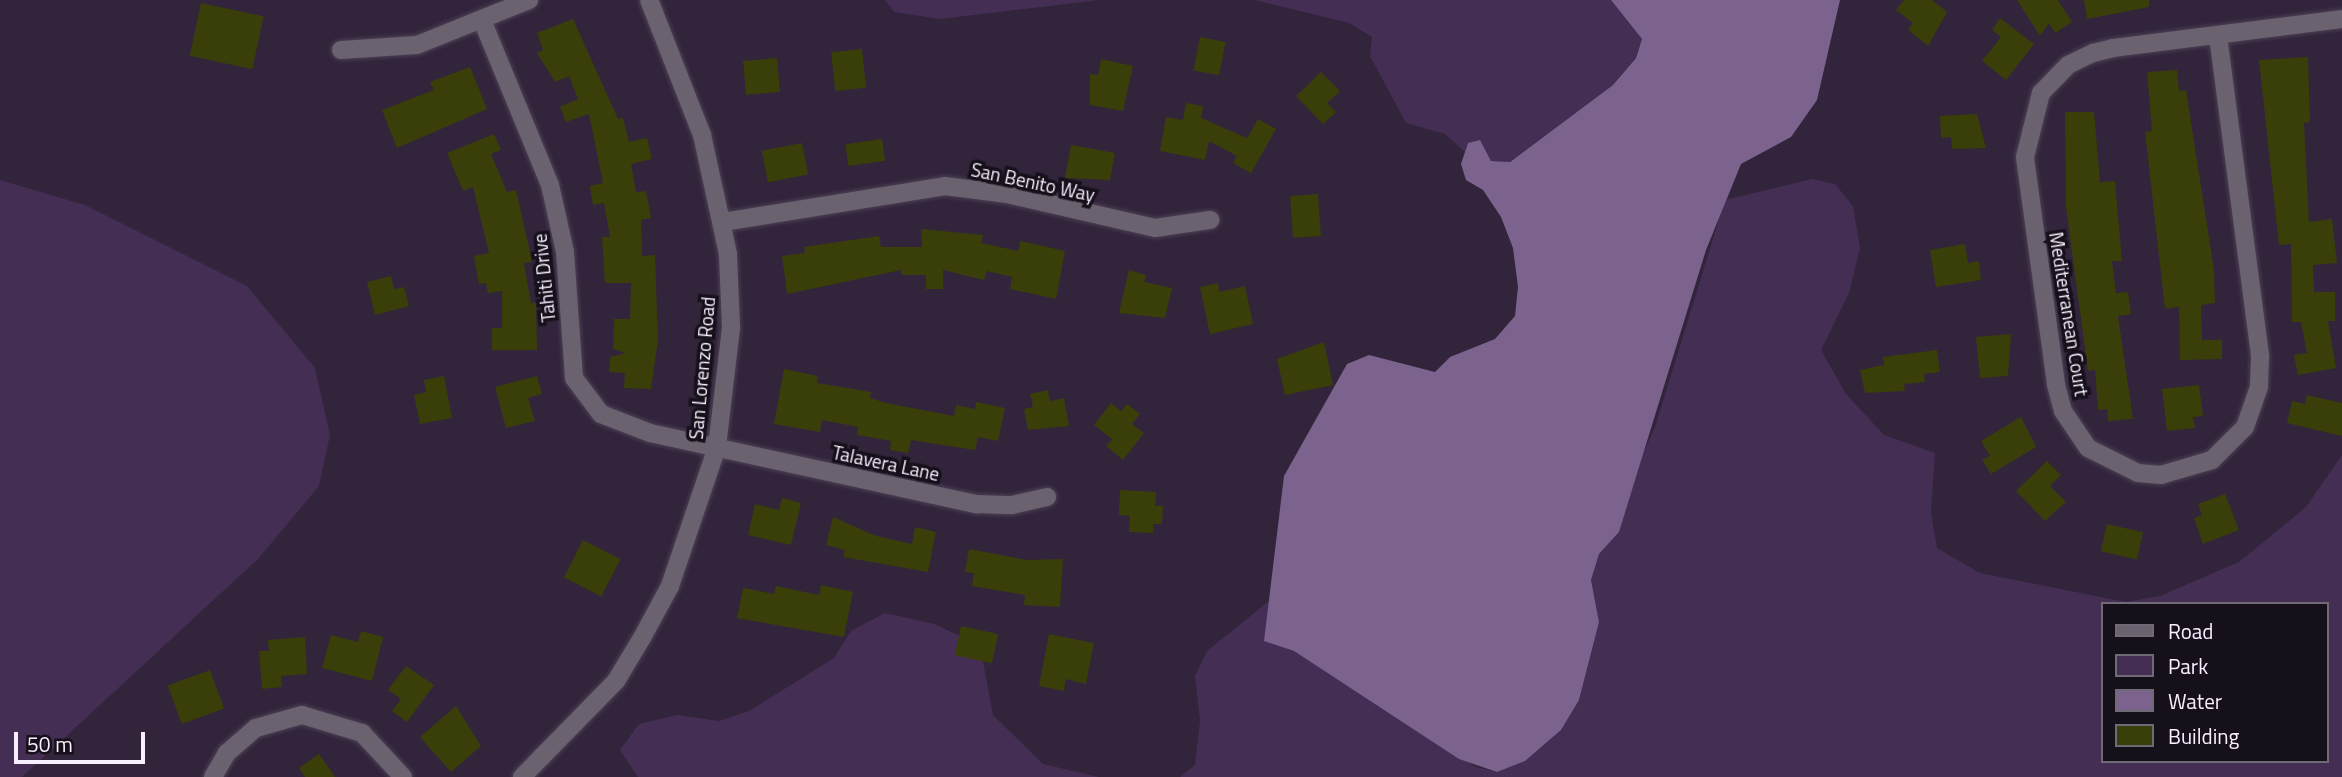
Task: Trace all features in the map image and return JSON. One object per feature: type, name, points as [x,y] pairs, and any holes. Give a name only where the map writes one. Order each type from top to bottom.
[{"type":"street","points":[[341,50],[405,48],[529,0]]},
{"type":"street","name":"San Lorenzo Road","points":[[522,777],[616,681],[643,636],[670,586],[717,447],[731,327],[723,222],[696,116],[649,0]]},
{"type":"street","name":"Mediterranean Court","points":[[2218,36],[2260,357],[2259,387],[2245,427],[2212,460],[2171,474],[2138,473],[2088,448],[2063,411],[2026,139],[2041,93],[2079,59],[2113,48],[2342,19]]},
{"type":"street","name":"Tahiti Drive","points":[[482,20],[556,208],[577,386],[601,414],[621,425],[717,447]]},
{"type":"street","name":"San Benito Way","points":[[723,222],[945,186],[1007,194],[1155,228],[1210,220]]},
{"type":"street","name":"Talavera Lane","points":[[717,447],[977,504],[1012,505],[1047,497]]},
{"type":"street","points":[[213,777],[245,736],[269,722],[302,715],[362,733],[403,777]]},
{"type":"green space","points":[[885,0],[1099,0],[940,19],[894,12]]},
{"type":"green space","points":[[1255,0],[1611,0],[1642,39],[1636,57],[1613,85],[1509,162],[1491,161],[1480,140],[1468,143],[1465,152],[1445,134],[1406,123],[1370,56],[1372,37],[1349,23]]},
{"type":"green space","points":[[1812,179],[1835,184],[1853,206],[1860,248],[1849,293],[1821,350],[1846,394],[1884,435],[1935,453],[1931,513],[1937,548],[1980,573],[2126,602],[2160,596],[2239,562],[2306,507],[2342,455],[2342,777],[1180,777],[1195,765],[1200,721],[1195,676],[1207,651],[1269,601],[1265,641],[1294,651],[1476,767],[1497,772],[1525,761],[1561,730],[1579,700],[1599,622],[1591,580],[1599,554],[1619,532],[1631,480],[1655,427],[1725,200]]},
{"type":"green space","points":[[0,180],[85,205],[247,286],[315,368],[330,435],[319,486],[258,559],[22,777],[0,777]]},
{"type":"green space","points":[[885,613],[935,624],[980,646],[993,715],[1043,764],[1099,777],[638,777],[620,750],[639,724],[677,715],[719,721],[749,711],[834,658],[851,631]]},
{"type":"water","points":[[1611,0],[1840,0],[1817,100],[1791,137],[1741,164],[1706,250],[1619,532],[1599,554],[1591,580],[1599,622],[1579,700],[1561,730],[1525,761],[1497,772],[1459,759],[1294,651],[1264,641],[1284,476],[1347,364],[1369,355],[1435,372],[1450,357],[1495,339],[1515,316],[1518,287],[1513,248],[1501,217],[1483,190],[1466,180],[1461,164],[1468,143],[1480,140],[1491,161],[1510,162],[1613,85],[1636,58],[1642,39]]},
{"type":"building","points":[[1904,0],[1932,0],[1947,12],[1928,46],[1908,30],[1913,23],[1896,10]]},
{"type":"building","points":[[2017,0],[2058,0],[2072,22],[2055,33],[2049,23],[2040,36]]},
{"type":"building","points":[[2084,0],[2149,0],[2149,7],[2087,19]]},
{"type":"building","points":[[201,3],[264,16],[252,69],[190,56]]},
{"type":"building","points":[[2000,18],[2034,44],[2006,80],[1982,61],[2001,37],[1992,30]]},
{"type":"building","points":[[573,19],[618,119],[623,118],[629,142],[647,138],[652,159],[631,164],[636,192],[646,191],[651,218],[641,220],[642,256],[655,255],[658,340],[651,389],[624,388],[625,373],[609,372],[610,357],[626,353],[613,349],[614,319],[630,319],[631,283],[605,283],[602,237],[610,237],[604,203],[593,205],[590,186],[603,183],[589,114],[566,122],[560,107],[578,99],[569,76],[555,82],[537,53],[543,50],[537,33]]},
{"type":"building","points":[[1200,37],[1226,42],[1219,75],[1194,70]]},
{"type":"building","points":[[862,49],[866,88],[835,91],[831,52]]},
{"type":"building","points":[[2308,57],[2310,122],[2304,123],[2309,222],[2332,219],[2337,263],[2313,265],[2314,292],[2335,292],[2335,321],[2328,321],[2336,368],[2298,375],[2294,355],[2307,353],[2301,322],[2292,322],[2291,244],[2279,245],[2259,60]]},
{"type":"building","points":[[777,58],[780,92],[746,95],[743,61]]},
{"type":"building","points":[[1101,59],[1133,66],[1123,111],[1090,105],[1090,74],[1098,75]]},
{"type":"building","points":[[470,67],[487,109],[397,148],[382,110],[434,90],[430,82]]},
{"type":"building","points":[[2177,70],[2179,91],[2186,90],[2214,270],[2215,303],[2201,305],[2202,340],[2222,340],[2222,359],[2180,360],[2179,307],[2165,309],[2145,132],[2152,131],[2147,72]]},
{"type":"building","points":[[1321,72],[1340,91],[1327,103],[1336,112],[1323,124],[1296,96]]},
{"type":"building","points":[[1186,103],[1203,106],[1201,118],[1247,138],[1258,119],[1276,129],[1251,173],[1233,163],[1237,156],[1209,141],[1205,160],[1160,151],[1166,117],[1183,120]]},
{"type":"building","points":[[2065,112],[2094,112],[2100,182],[2115,181],[2122,261],[2112,261],[2116,293],[2128,292],[2131,314],[2118,316],[2133,419],[2108,421],[2107,409],[2098,410],[2095,370],[2088,371],[2066,207]]},
{"type":"building","points":[[1977,114],[1986,148],[1952,149],[1951,137],[1941,138],[1940,116]]},
{"type":"building","points":[[494,134],[501,150],[491,154],[507,192],[516,190],[532,262],[524,263],[531,303],[536,303],[537,350],[492,350],[492,328],[502,328],[502,291],[488,293],[486,283],[479,284],[474,256],[489,253],[473,187],[463,191],[447,153]]},
{"type":"building","points":[[882,139],[885,161],[848,166],[845,144]]},
{"type":"building","points":[[802,143],[808,174],[768,182],[762,151]]},
{"type":"building","points":[[1071,145],[1115,153],[1110,180],[1065,178]]},
{"type":"building","points":[[1318,194],[1321,236],[1293,238],[1290,196]]},
{"type":"building","points":[[921,229],[983,235],[981,243],[1018,251],[1020,241],[1065,251],[1056,299],[1010,289],[1012,277],[987,271],[984,280],[943,270],[943,289],[926,289],[926,275],[901,275],[901,270],[787,294],[782,256],[805,253],[804,247],[879,236],[881,247],[922,247]]},
{"type":"building","points":[[1965,244],[1968,263],[1979,261],[1981,280],[1936,287],[1930,250]]},
{"type":"building","points":[[1129,270],[1146,275],[1144,282],[1172,288],[1165,318],[1119,313]]},
{"type":"building","points":[[391,276],[394,289],[404,287],[409,306],[375,315],[367,282]]},
{"type":"building","points":[[1218,283],[1219,292],[1245,286],[1253,324],[1210,334],[1200,287]]},
{"type":"building","points":[[2011,334],[2008,376],[1980,378],[1976,337]]},
{"type":"building","points":[[1324,342],[1333,385],[1285,395],[1277,359]]},
{"type":"building","points":[[1937,350],[1940,372],[1924,374],[1925,382],[1904,384],[1905,391],[1865,393],[1860,370],[1884,365],[1883,357]]},
{"type":"building","points":[[784,369],[818,376],[817,383],[871,392],[870,398],[886,403],[954,416],[956,405],[975,409],[976,402],[1005,408],[998,441],[978,437],[975,450],[911,440],[908,453],[890,450],[891,441],[857,435],[858,427],[822,420],[820,432],[774,424]]},
{"type":"building","points":[[444,376],[452,418],[420,424],[414,395],[426,392],[424,380]]},
{"type":"building","points":[[537,376],[542,394],[528,398],[535,421],[506,428],[495,387]]},
{"type":"building","points":[[2199,385],[2203,416],[2193,417],[2195,428],[2167,431],[2162,389]]},
{"type":"building","points":[[1048,390],[1050,401],[1064,398],[1069,426],[1028,430],[1024,409],[1033,407],[1030,394]]},
{"type":"building","points":[[2307,395],[2342,403],[2342,436],[2287,423],[2292,401],[2305,404]]},
{"type":"building","points":[[1111,403],[1121,411],[1127,404],[1140,414],[1132,424],[1144,433],[1123,460],[1106,446],[1112,439],[1094,425]]},
{"type":"building","points":[[2021,417],[2036,447],[1991,474],[1982,460],[1990,456],[1981,441]]},
{"type":"building","points":[[2047,461],[2061,475],[2050,486],[2066,502],[2045,521],[2016,491]]},
{"type":"building","points":[[1120,490],[1156,492],[1155,506],[1163,506],[1162,524],[1153,524],[1153,533],[1129,532],[1130,516],[1119,515]]},
{"type":"building","points":[[2225,494],[2239,530],[2203,544],[2194,518],[2202,515],[2198,504]]},
{"type":"building","points":[[782,498],[801,503],[791,545],[748,535],[755,504],[779,510]]},
{"type":"building","points":[[833,517],[876,536],[912,544],[915,527],[936,532],[928,572],[843,557],[845,550],[826,545]]},
{"type":"building","points":[[2107,524],[2143,532],[2137,560],[2101,551]]},
{"type":"building","points":[[583,540],[620,559],[601,596],[564,577]]},
{"type":"building","points":[[969,549],[1027,560],[1063,559],[1060,607],[1024,605],[1025,595],[972,586],[974,573],[965,572]]},
{"type":"building","points":[[821,585],[853,592],[844,637],[737,618],[743,588],[774,594],[776,586],[819,595]]},
{"type":"building","points":[[961,626],[998,634],[992,663],[955,655]]},
{"type":"building","points":[[361,631],[383,637],[372,681],[322,668],[331,635],[358,642]]},
{"type":"building","points":[[1049,634],[1094,643],[1086,684],[1066,679],[1064,691],[1039,686]]},
{"type":"building","points":[[305,637],[307,674],[281,676],[282,687],[262,689],[259,651],[269,651],[268,640]]},
{"type":"building","points":[[406,666],[434,685],[407,722],[392,711],[401,699],[388,690]]},
{"type":"building","points":[[210,670],[224,709],[182,724],[168,685]]},
{"type":"building","points":[[456,706],[481,746],[451,772],[420,737]]},
{"type":"building","points":[[319,754],[335,777],[305,777],[299,768]]}]
